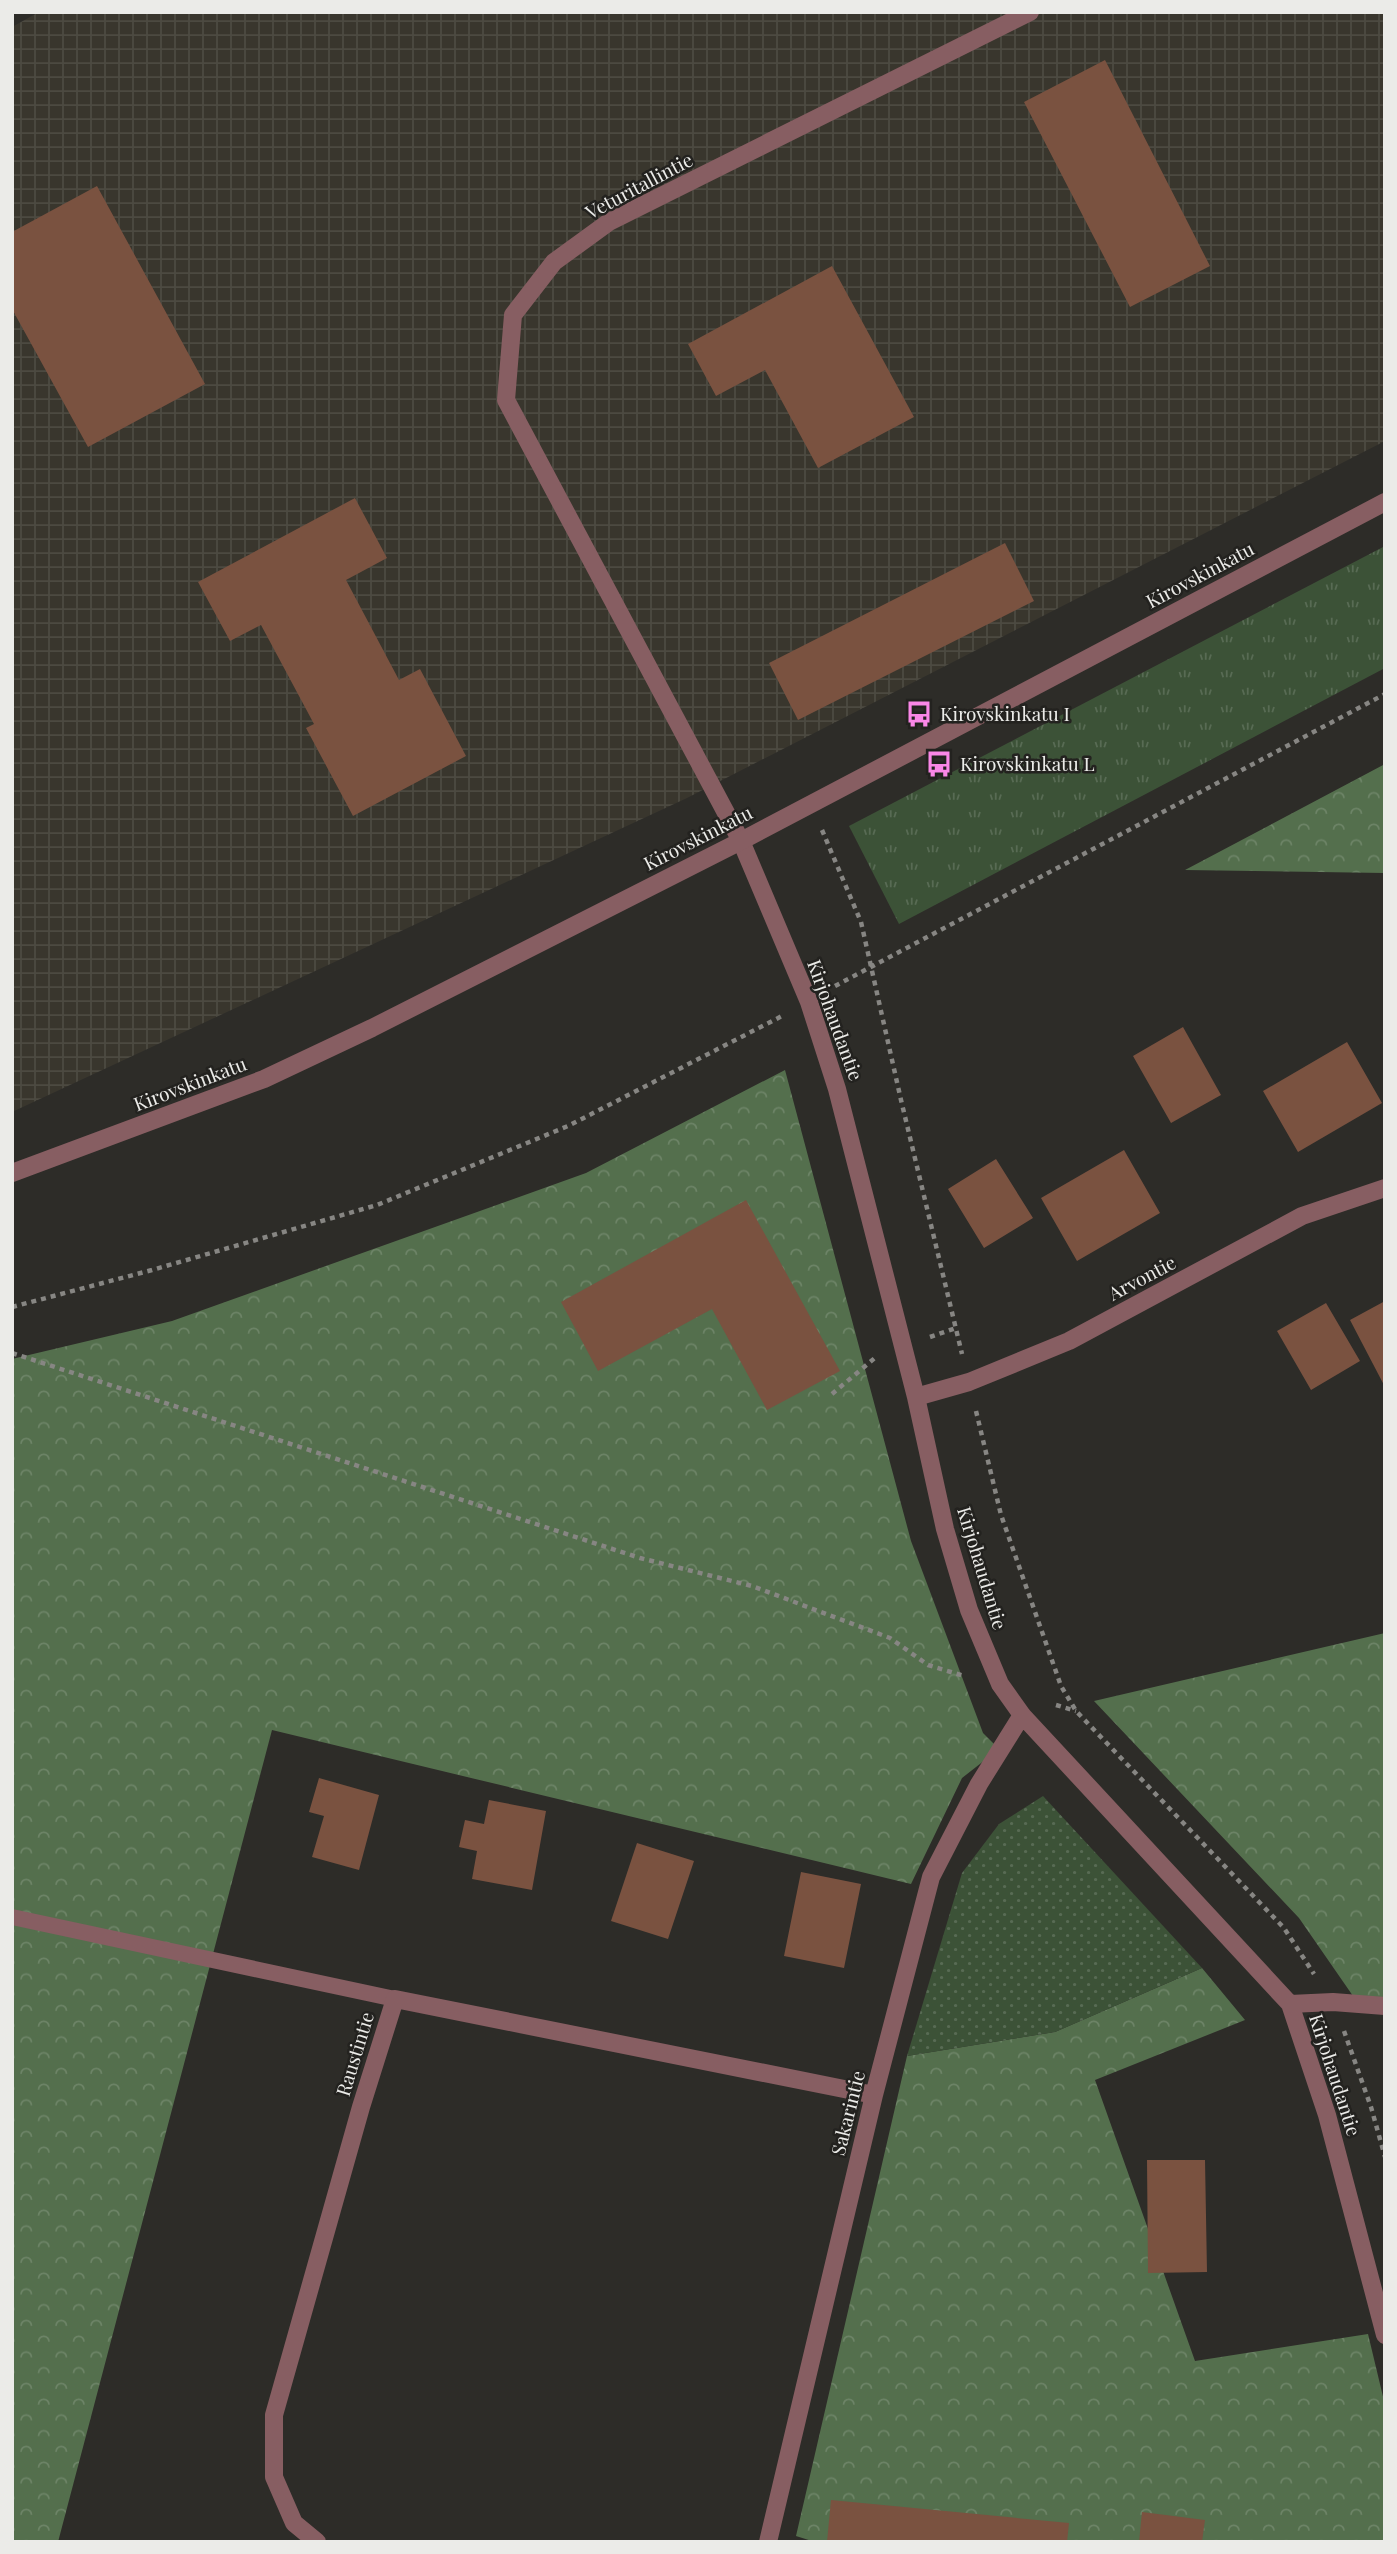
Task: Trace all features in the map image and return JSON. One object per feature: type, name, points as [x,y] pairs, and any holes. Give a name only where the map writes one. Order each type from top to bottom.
[{"type":"street","name":"Veturitallintie","points":[[741,841],[506,400],[513,315],[554,262],[609,222],[1030,12]]},
{"type":"street","name":"Kirovskinkatu","points":[[12,1173],[264,1079],[372,1028],[741,841],[1385,502]]},
{"type":"street","name":"Kirjohaudantie","points":[[741,841],[809,1002],[837,1088],[916,1397],[945,1529],[969,1610],[1003,1688],[1022,1715],[1290,2004],[1327,2115],[1385,2335]]},
{"type":"street","name":"Arvontie","points":[[916,1397],[969,1382],[1069,1342],[1302,1216],[1385,1188]]},
{"type":"street","name":"Sakarintie","points":[[768,2542],[874,2095],[931,1877],[979,1784],[1022,1715]]},
{"type":"street","name":"Raustintie","points":[[317,2542],[294,2523],[274,2477],[274,2415],[361,2107],[395,1998],[874,2095]]},
{"type":"street","points":[[1290,2004],[1333,2002],[1385,2006]]},
{"type":"lane","points":[[12,1917],[395,1998]]},
{"type":"path","points":[[12,1307],[377,1205],[568,1126],[809,1002],[870,966],[1385,694]]},
{"type":"path","points":[[810,803],[862,922],[870,966],[1000,1515],[1061,1686],[1076,1711],[1284,1928],[1333,2002],[1371,2107],[1385,2157]]},
{"type":"path","points":[[12,1353],[640,1558],[752,1586],[890,1638],[928,1665],[1003,1688]]},
{"type":"path","points":[[1052,1703],[1076,1711]]},
{"type":"shaded area","points":[[39,12],[1385,12],[1385,441],[687,798],[12,1112],[12,27]]},
{"type":"green space","points":[[1385,546],[1385,668],[899,924],[849,826]]},
{"type":"green space","points":[[1385,764],[1385,873],[1185,870]]},
{"type":"green space","points":[[785,1070],[911,1541],[983,1733],[999,1749],[962,1778],[911,1884],[272,1730],[58,2542],[12,2542],[12,1359],[172,1321],[586,1173]]},
{"type":"green space","points":[[1385,1633],[1385,1999],[1353,1996],[1299,1918],[1094,1701]]},
{"type":"green space","points":[[1043,1796],[1202,1968],[1055,2032],[907,2056],[962,1873],[999,1824]]},
{"type":"green space","points":[[1202,1968],[1245,2020],[1095,2080],[1195,2361],[1368,2334],[1385,2405],[1385,2542],[815,2542],[796,2536],[907,2056],[1055,2032]]},
{"type":"building","points":[[1105,60],[1210,266],[1130,307],[1024,102]]},
{"type":"building","points":[[97,186],[205,384],[88,447],[12,309],[12,232]]},
{"type":"building","points":[[832,266],[914,417],[818,468],[765,370],[716,396],[688,344]]},
{"type":"building","points":[[355,498],[387,558],[346,580],[399,680],[420,669],[466,756],[353,816],[306,728],[314,724],[261,625],[230,641],[198,582]]},
{"type":"building","points":[[1005,543],[1034,601],[798,720],[769,663]]},
{"type":"building","points":[[1183,1027],[1221,1095],[1171,1123],[1133,1056]]},
{"type":"building","points":[[1347,1042],[1382,1103],[1298,1152],[1263,1091]]},
{"type":"building","points":[[1124,1150],[1160,1213],[1077,1261],[1041,1198]]},
{"type":"building","points":[[996,1159],[1033,1218],[984,1248],[948,1189]]},
{"type":"building","points":[[746,1200],[840,1371],[767,1410],[712,1309],[598,1371],[561,1302]]},
{"type":"building","points":[[1385,1301],[1385,1387],[1350,1320]]},
{"type":"building","points":[[1326,1303],[1360,1361],[1311,1390],[1277,1331]]},
{"type":"building","points":[[319,1778],[379,1795],[359,1870],[312,1857],[324,1816],[309,1812]]},
{"type":"building","points":[[489,1800],[546,1811],[532,1890],[472,1879],[477,1851],[459,1847],[465,1820],[484,1824]]},
{"type":"building","points":[[637,1843],[694,1861],[668,1939],[611,1921]]},
{"type":"building","points":[[801,1872],[861,1884],[844,1968],[784,1956]]},
{"type":"building","points":[[1147,2160],[1205,2160],[1207,2272],[1148,2273]]},
{"type":"building","points":[[831,2500],[1069,2523],[1067,2542],[827,2542]]},
{"type":"building","points":[[1142,2512],[1205,2520],[1202,2542],[1139,2542]]},
{"type":"place","name":"Kirovskinkatu I","points":[[919,714]]},
{"type":"place","name":"Kirovskinkatu L","points":[[939,764]]}]
